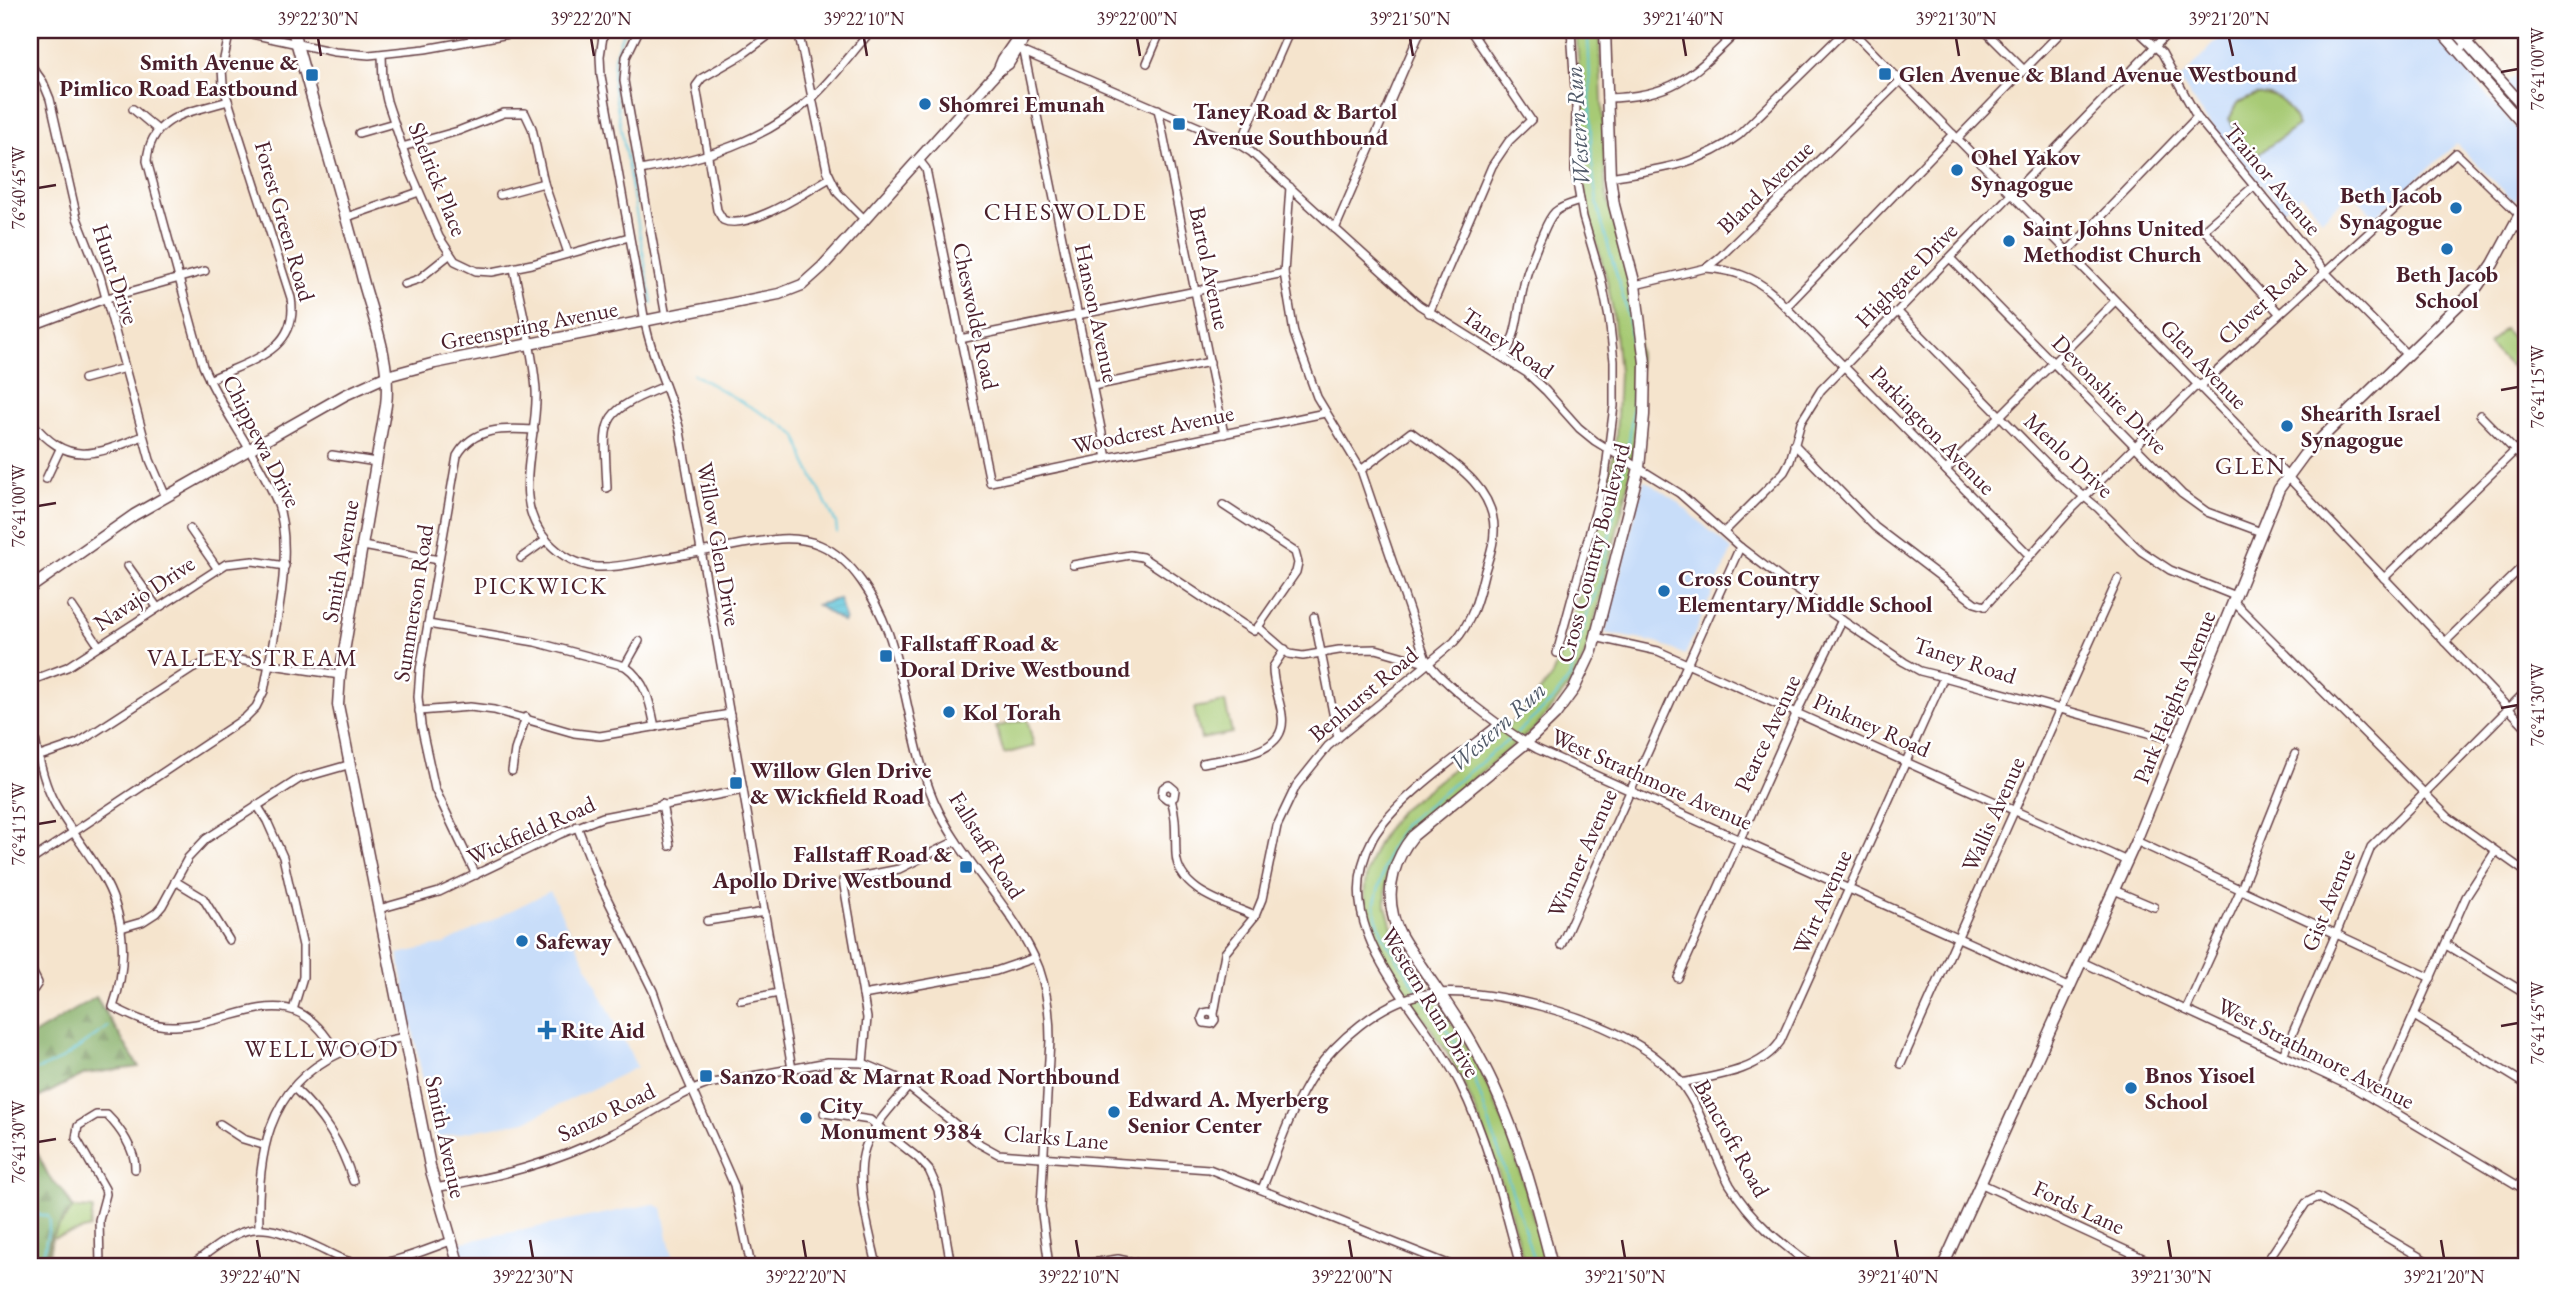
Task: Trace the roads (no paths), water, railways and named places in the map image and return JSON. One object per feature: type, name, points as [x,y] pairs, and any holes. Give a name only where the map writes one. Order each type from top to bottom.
[{"type":"main road","name":"Smith Avenue","points":[[293,30],[347,217],[387,376],[386,405],[340,675],[339,720],[435,1188],[459,1266]]},
{"type":"main road","name":"Greenspring Avenue","points":[[30,588],[114,527],[351,392],[387,376],[435,363],[779,294],[792,289],[810,278],[865,220],[998,71],[1003,59],[1019,48],[1026,30]]},
{"type":"main road","name":"Cross Country Boulevard","points":[[1552,1266],[1499,1097],[1478,1054],[1435,994],[1406,945],[1395,922],[1391,892],[1396,866],[1407,843],[1555,715],[1583,671],[1595,637],[1635,466],[1644,415],[1645,363],[1635,285],[1614,205],[1610,177],[1605,30]]},
{"type":"main road","points":[[2440,30],[2527,129]]},
{"type":"main road","points":[[2455,30],[2527,110]]},
{"type":"main road","name":"Park Heights Avenue","points":[[1943,1266],[2115,890],[2270,508],[2287,476],[2304,455],[2482,281],[2527,201]]},
{"type":"street","points":[[30,43],[37,30]]},
{"type":"street","points":[[231,30],[344,53],[382,55],[531,30]]},
{"type":"street","name":"Forest Green Road","points":[[209,380],[276,346],[287,334],[293,317],[291,298],[223,85],[222,68],[231,30]]},
{"type":"street","points":[[470,30],[472,40]]},
{"type":"street","name":"Willow Glen Drive","points":[[604,30],[600,68],[629,237],[651,351],[680,431],[792,1069]]},
{"type":"street","points":[[639,30],[626,57],[624,74],[666,317]]},
{"type":"street","points":[[776,30],[742,55],[702,78],[696,86],[717,210],[723,220],[739,222],[781,205],[830,178]]},
{"type":"street","points":[[798,30],[830,178],[838,193],[865,220]]},
{"type":"street","points":[[640,170],[708,156],[756,136],[812,98],[872,30]]},
{"type":"street","points":[[1147,63],[1161,30]]},
{"type":"street","points":[[1240,145],[1290,30]]},
{"type":"street","points":[[1335,229],[1421,30]]},
{"type":"street","points":[[1429,313],[1492,166],[1509,141],[1531,120],[1470,30]]},
{"type":"street","points":[[1557,653],[1613,453],[1614,384],[1609,318],[1580,201],[1574,152],[1576,103],[1571,30]]},
{"type":"street","points":[[1606,98],[1642,96],[1678,84],[1701,67],[1739,30]]},
{"type":"street","points":[[1610,177],[1685,164],[1719,149],[1738,135],[1849,30]]},
{"type":"street","name":"Glen Avenue","points":[[1849,30],[2287,476],[2527,728]]},
{"type":"street","points":[[1984,30],[2024,71]]},
{"type":"street","points":[[1786,307],[2063,30]]},
{"type":"street","name":"Trainor Avenue","points":[[2137,30],[2166,60],[2197,117],[2324,271],[2407,355]]},
{"type":"street","name":"Highgate Drive","points":[[1724,532],[1780,477],[1790,461],[1801,422],[1812,401],[2171,30]]},
{"type":"street","points":[[2458,51],[2482,30]]},
{"type":"street","name":"Taney Road","points":[[1019,48],[1240,145],[1429,313],[1538,382],[1579,428],[1613,453],[1679,493],[1740,547],[1787,583],[1912,667],[2177,741]]},
{"type":"street","name":"Hanson Avenue","points":[[1019,48],[1107,458]]},
{"type":"street","name":"Shelrick Place","points":[[382,55],[385,92],[419,192],[449,255],[463,266],[475,271],[492,272],[629,237]]},
{"type":"street","name":"Hunt Drive","points":[[30,64],[43,82],[50,99],[77,218],[107,298],[143,436],[166,497]]},
{"type":"street","name":"Bland Avenue","points":[[1706,268],[1901,80]]},
{"type":"street","points":[[133,109],[158,130],[177,116],[228,101]]},
{"type":"street","name":"Bartol Avenue","points":[[1158,109],[1224,434]]},
{"type":"street","points":[[402,147],[458,131],[504,113],[525,113],[532,128],[544,183],[568,253]]},
{"type":"street","points":[[2067,252],[2197,117]]},
{"type":"street","points":[[359,133],[394,123]]},
{"type":"street","name":"Chippewa Drive","points":[[30,861],[245,718],[261,699],[269,663],[285,566],[285,541],[280,514],[271,491],[209,380],[197,350],[148,169],[147,152],[158,130]]},
{"type":"street","name":"Clover Road","points":[[1794,444],[1885,535],[1985,609],[2029,555],[2083,497],[2199,386],[2456,153],[2517,219]]},
{"type":"street","name":"Cheswolde Road","points":[[919,160],[926,169],[990,482]]},
{"type":"street","points":[[500,195],[544,183]]},
{"type":"street","points":[[2254,186],[2206,228],[2208,236],[2279,313]]},
{"type":"street","name":"West Strathmore Avenue","points":[[1290,187],[1284,273],[1294,333],[1308,377],[1325,413],[1361,470],[1429,664],[1437,674],[1523,741],[2070,988]]},
{"type":"street","points":[[347,217],[419,192]]},
{"type":"street","points":[[1504,358],[1516,333],[1528,269],[1547,223],[1562,207],[1580,201]]},
{"type":"street","points":[[2517,219],[2527,236]]},
{"type":"street","points":[[404,284],[419,279],[449,255]]},
{"type":"street","name":"Devonshire Drive","points":[[1950,258],[2174,487],[2197,506],[2260,533]]},
{"type":"street","points":[[514,268],[536,394],[527,493],[534,521],[546,540],[522,558]]},
{"type":"street","points":[[1635,285],[1706,268]]},
{"type":"street","name":"Parkington Avenue","points":[[1706,268],[1724,270],[1752,279],[1765,287],[2029,555]]},
{"type":"street","points":[[30,327],[107,298],[205,271]]},
{"type":"street","points":[[960,339],[1284,273]]},
{"type":"street","points":[[1946,470],[2115,301]]},
{"type":"street","name":"Menlo Drive","points":[[1898,312],[2059,476],[2150,558],[2234,599],[2455,824],[2527,873]]},
{"type":"street","points":[[1093,386],[1210,362]]},
{"type":"street","points":[[85,379],[125,368]]},
{"type":"street","points":[[607,488],[605,435],[609,420],[625,403],[665,386]]},
{"type":"street","name":"Woodcrest Avenue","points":[[990,482],[1325,413]]},
{"type":"street","points":[[2480,415],[2527,463]]},
{"type":"street","points":[[30,420],[44,437],[60,449],[78,454],[94,454],[143,436]]},
{"type":"street","name":"Summerson Road","points":[[476,875],[435,789],[419,711],[419,682],[455,465],[461,449],[473,438],[488,432],[505,429],[534,430]]},
{"type":"street","name":"Benhurst Road","points":[[1214,1014],[1225,953],[1255,916],[1262,899],[1280,816],[1306,771],[1338,738],[1454,642],[1471,619],[1493,542],[1494,525],[1488,500],[1478,485],[1411,432],[1361,470]]},
{"type":"street","points":[[2384,578],[2527,439]]},
{"type":"street","points":[[46,479],[60,449]]},
{"type":"street","points":[[332,455],[376,462]]},
{"type":"street","points":[[1073,565],[1130,555],[1142,557],[1254,631],[1296,572],[1298,564],[1295,552],[1223,505]]},
{"type":"street","points":[[190,529],[217,568]]},
{"type":"street","name":"Fallstaff Road","points":[[546,540],[565,556],[580,563],[619,566],[776,539],[797,538],[825,547],[848,567],[866,590],[884,623],[897,661],[923,771],[934,801],[956,842],[1017,928],[1034,958],[1044,987],[1050,1019],[1041,1213],[1049,1266]]},
{"type":"street","points":[[363,547],[439,560]]},
{"type":"street","name":"Winner Avenue","points":[[1561,945],[1740,547]]},
{"type":"street","name":"Navajo Drive","points":[[30,681],[57,672],[217,568],[242,561],[285,566]]},
{"type":"street","points":[[2445,642],[2527,562]]},
{"type":"street","points":[[128,566],[157,607]]},
{"type":"street","name":"Wallis Avenue","points":[[1901,1064],[2118,579]]},
{"type":"street","points":[[72,606],[99,646]]},
{"type":"street","points":[[1314,617],[1338,738]]},
{"type":"street","name":"Pearce Avenue","points":[[1678,978],[1797,712],[1842,620]]},
{"type":"street","points":[[428,624],[535,642],[625,666],[634,672],[646,689],[655,727]]},
{"type":"street","points":[[1258,627],[1289,654],[1296,656],[1376,649],[1429,664]]},
{"type":"street","name":"Pinkney Road","points":[[1595,637],[1658,651],[2127,861]]},
{"type":"street","points":[[625,666],[639,641]]},
{"type":"street","points":[[1203,763],[1255,752],[1268,747],[1276,740],[1282,715],[1273,667],[1285,649]]},
{"type":"street","points":[[40,756],[78,743],[192,668],[209,661],[234,658],[340,675]]},
{"type":"street","name":"Wirt Avenue","points":[[1681,1083],[1741,1068],[1763,1059],[1774,1050],[1944,677]]},
{"type":"street","name":"Gist Avenue","points":[[2283,1055],[2371,847],[2527,690]]},
{"type":"street","points":[[419,711],[470,708],[507,712],[586,735],[613,734],[730,714]]},
{"type":"street","points":[[30,715],[53,799],[108,886],[121,928],[123,973],[113,1007],[147,1023],[177,1027],[263,1008],[293,1010],[321,1029],[337,1055]]},
{"type":"street","points":[[512,771],[515,750],[526,717]]},
{"type":"street","name":"Western Run Drive","points":[[1502,726],[1395,809],[1368,850],[1359,902],[1363,924],[1376,955],[1443,1054],[1469,1105],[1520,1266]]},
{"type":"street","points":[[2186,1010],[2241,889],[2295,754]]},
{"type":"street","points":[[121,928],[142,922],[156,913],[188,858],[199,845],[299,779],[348,765]]},
{"type":"street","name":"Wickfield Road","points":[[379,909],[422,898],[577,826],[611,815],[743,790]]},
{"type":"street","points":[[1171,799],[1177,818],[1177,863],[1183,876],[1194,887],[1255,916]]},
{"type":"street","points":[[662,804],[670,846]]},
{"type":"street","points":[[257,805],[283,857],[303,946],[303,977],[293,1010]]},
{"type":"street","points":[[577,826],[600,884],[653,991],[670,1041],[738,1197],[751,1266]]},
{"type":"street","points":[[2136,841],[2431,978]]},
{"type":"street","points":[[863,1063],[867,1026],[843,880],[899,869],[956,842]]},
{"type":"street","points":[[2376,1101],[2466,897],[2496,852]]},
{"type":"street","points":[[175,881],[203,898],[229,940]]},
{"type":"street","points":[[2115,890],[2154,907]]},
{"type":"street","points":[[707,921],[765,912]]},
{"type":"street","points":[[2446,945],[2527,994]]},
{"type":"street","points":[[863,995],[996,971],[1034,958]]},
{"type":"street","name":"West Strathmore Avenue","points":[[2082,962],[2376,1101],[2527,1191]]},
{"type":"street","points":[[30,967],[38,983],[30,991]]},
{"type":"street","points":[[741,1000],[779,993]]},
{"type":"street","name":"Bancroft Road","points":[[1262,1189],[1294,1110],[1315,1072],[1331,1052],[1356,1029],[1375,1015],[1415,996],[1491,996],[1525,1002],[1578,1018],[1633,1043],[1661,1062],[1681,1083],[1702,1116],[1726,1176],[1744,1206],[1772,1237],[1812,1266]]},
{"type":"street","points":[[2414,1017],[2527,1085]]},
{"type":"street","points":[[259,1228],[263,1146],[277,1111],[294,1088],[313,1069],[337,1055],[405,1037]]},
{"type":"street","name":"Clarks Lane","points":[[792,1069],[841,1061],[863,1063],[887,1071],[990,1150],[1005,1156],[1199,1167],[1220,1172],[1453,1266]]},
{"type":"street","name":"Sanzo Road","points":[[435,1188],[539,1165],[614,1133],[692,1089],[721,1081],[792,1069]]},
{"type":"street","points":[[877,1266],[862,1177],[864,1151],[877,1126],[909,1086]]},
{"type":"street","points":[[294,1088],[316,1109],[332,1130],[353,1181]]},
{"type":"street","points":[[824,1113],[860,1117],[877,1126],[918,1158],[933,1176],[951,1266]]},
{"type":"street","points":[[100,1266],[99,1220],[105,1188],[76,1138],[78,1126],[96,1115],[107,1115],[134,1157],[135,1169]]},
{"type":"street","points":[[220,1124],[243,1139],[263,1146]]},
{"type":"street","name":"Fords Lane","points":[[1982,1184],[2160,1266]]},
{"type":"street","points":[[2264,1266],[2306,1203],[2314,1198],[2322,1198],[2435,1266]]},
{"type":"street","points":[[190,1266],[222,1241],[240,1232],[259,1228],[285,1232],[351,1262],[370,1264],[391,1264],[451,1241]]},
{"type":"street","points":[[1071,1266],[1118,1259],[1151,1266]]},
{"type":"water","points":[[839,599],[845,619],[843,622],[817,605]]},
{"type":"waterway","points":[[624,30],[614,57],[613,83],[652,303]]},
{"type":"waterway","name":"Western Run","points":[[1587,30],[1595,189],[1630,326],[1632,404],[1626,455]]},
{"type":"waterway","points":[[693,374],[797,436],[805,461],[836,523],[837,532]]},
{"type":"waterway","name":"Western Run","points":[[1516,734],[1553,700],[1570,677],[1589,608],[1600,583],[1624,464]]},
{"type":"waterway","name":"Western Run","points":[[1418,991],[1384,938],[1376,917],[1375,902],[1389,850],[1404,824],[1512,737]]},
{"type":"waterway","name":"Western Run","points":[[1423,998],[1454,1040],[1473,1074],[1535,1266]]},
{"type":"waterway","points":[[30,1071],[61,1059],[108,1027]]},
{"type":"waterway","points":[[30,1213],[48,1216],[50,1221],[41,1266]]},
{"type":"place","name":"Glen Avenue & Bland Avenue Westbound","points":[[1885,74]]},
{"type":"place","name":"Smith Avenue & Pimlico Road Eastbound","points":[[312,75]]},
{"type":"place","name":"Shomrei Emunah","points":[[925,104]]},
{"type":"place","name":"Taney Road & Bartol Avenue Southbound","points":[[1179,124]]},
{"type":"place","name":"Ohel Yakov Synagogue","points":[[1957,170]]},
{"type":"place","name":"Beth Jacob Synagogue","points":[[2456,208]]},
{"type":"place","name":"Saint Johns United Methodist Church","points":[[2009,241]]},
{"type":"place","name":"Beth Jacob School","points":[[2447,249]]},
{"type":"place","name":"Shearith Israel Synagogue","points":[[2287,426]]},
{"type":"place","name":"Cross Country Elementary/Middle School","points":[[1664,591]]},
{"type":"place","name":"Fallstaff Road & Doral Drive Westbound","points":[[886,656]]},
{"type":"place","name":"Kol Torah","points":[[949,712]]},
{"type":"place","name":"Willow Glen Drive & Wickfield Road","points":[[736,783]]},
{"type":"place","name":"Fallstaff Road & Apollo Drive Westbound","points":[[966,867]]},
{"type":"place","name":"Safeway","points":[[522,941]]},
{"type":"place","name":"Rite Aid","points":[[547,1030]]},
{"type":"place","name":"Sanzo Road & Marnat Road Northbound","points":[[706,1076]]},
{"type":"place","name":"Bnos Yisoel School","points":[[2131,1088]]},
{"type":"place","name":"Edward A. Myerberg Senior Center","points":[[1114,1112]]},
{"type":"place","name":"City Monument 9384","points":[[806,1118]]},
{"type":"district","name":"CHESWOLDE","points":[[1066,211]]},
{"type":"district","name":"GLEN","points":[[2251,465]]},
{"type":"district","name":"PICKWICK","points":[[541,585]]},
{"type":"district","name":"VALLEY STREAM","points":[[253,657]]},
{"type":"district","name":"WELLWOOD","points":[[322,1048]]}]
